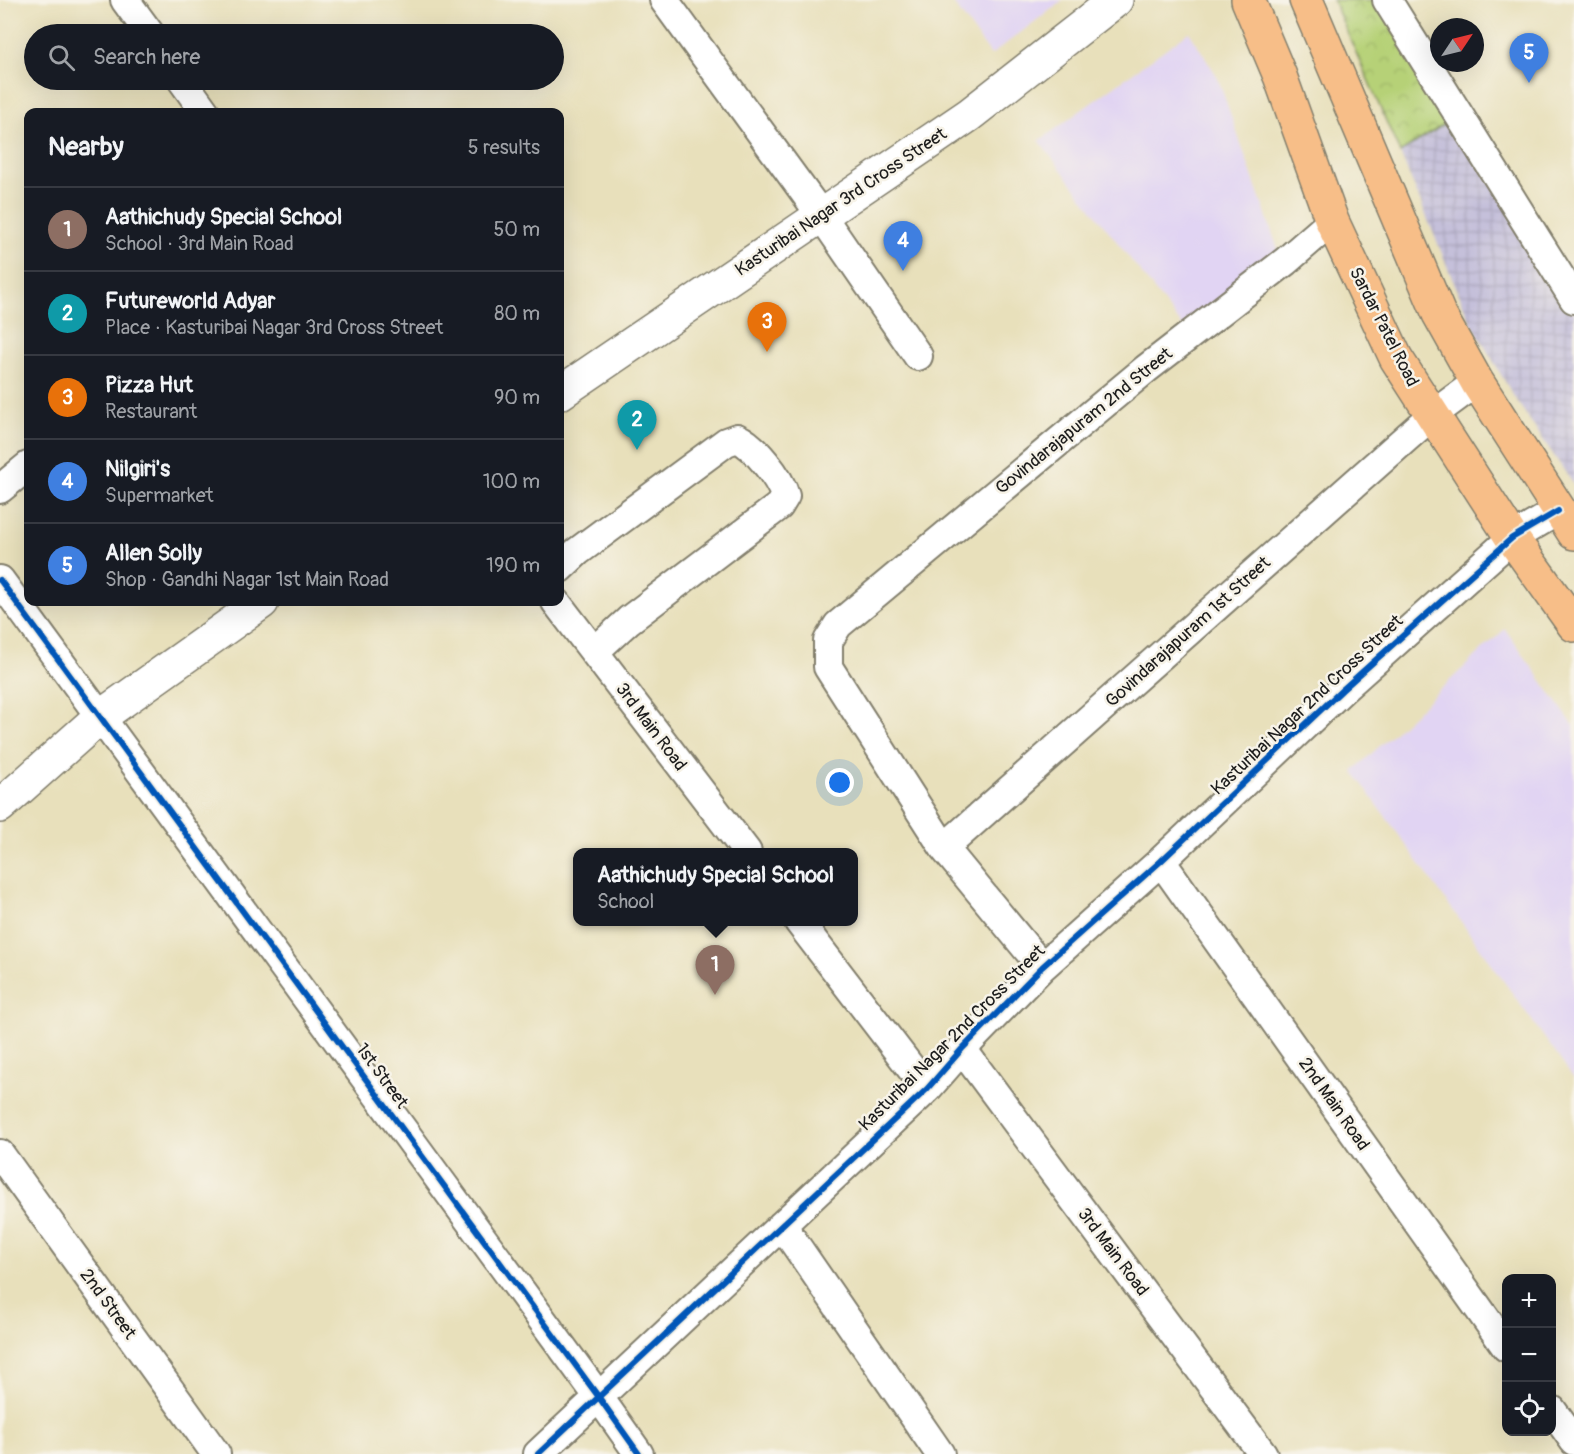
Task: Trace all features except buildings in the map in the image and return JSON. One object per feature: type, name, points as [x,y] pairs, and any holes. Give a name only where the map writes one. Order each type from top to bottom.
[{"type":"main road","name":"Sardar Patel Road","points":[[1248,0],[1280,76],[1332,221],[1396,358],[1431,416],[1512,538],[1574,625]]},
{"type":"main road","points":[[1306,0],[1439,314],[1478,382],[1566,522]]},
{"type":"street","points":[[125,0],[143,24]]},
{"type":"street","points":[[664,0],[821,215],[918,356]]},
{"type":"street","name":"Kasturibai Nagar 3rd Cross Street","points":[[564,390],[969,115],[1116,0]]},
{"type":"street","points":[[1387,0],[1574,299]]},
{"type":"street","points":[[189,90],[202,108]]},
{"type":"street","name":"Govindarajapuram 2nd Street","points":[[944,848],[828,667],[828,641],[838,625],[1146,369],[1286,261],[1332,221]]},
{"type":"street","name":"Govindarajapuram 1st Street","points":[[944,848],[1431,416],[1478,382]]},
{"type":"street","points":[[564,564],[577,552],[726,442],[737,438],[748,442],[782,486],[784,496],[779,506],[629,620],[594,652]]},
{"type":"street","points":[[0,489],[24,469]]},
{"type":"street","name":"Kasturibai Nagar 2nd Cross Street","points":[[538,1454],[927,1089],[962,1049],[1042,967],[1161,861],[1342,690],[1512,538],[1566,522]]},
{"type":"street","name":"1st Street","points":[[0,580],[639,1454]]},
{"type":"street","points":[[0,806],[100,717],[256,606]]},
{"type":"street","name":"3rd Main Road","points":[[559,606],[744,848]]},
{"type":"street","points":[[944,848],[1042,967]]},
{"type":"street","name":"2nd Main Road","points":[[1161,861],[1502,1341]]},
{"type":"street","points":[[803,926],[927,1089]]},
{"type":"street","name":"3rd Main Road","points":[[962,1049],[1263,1454]]},
{"type":"street","name":"2nd Street","points":[[0,1154],[216,1454]]},
{"type":"street","points":[[782,1225],[940,1454]]},
{"type":"street","points":[[1556,1417],[1574,1442]]},
{"type":"shaded area","points":[[951,0],[1063,0],[991,55]]},
{"type":"shaded area","points":[[1189,32],[1217,76],[1279,252],[1183,327],[1039,141]]},
{"type":"shaded area","points":[[1451,120],[1574,313],[1574,485],[1514,397],[1470,321],[1400,153]]},
{"type":"shaded area","points":[[1505,629],[1574,726],[1574,1079],[1353,771]]},
{"type":"green space","points":[[1333,0],[1376,0],[1451,120],[1400,153]]},
{"type":"cycle path","points":[[538,1454],[927,1089],[962,1049],[1042,967],[1161,861],[1342,690],[1512,538],[1558,511]]},
{"type":"cycle path","points":[[0,580],[639,1454]]},
{"type":"place","name":"Allen Solly","points":[[1529,83]]},
{"type":"place","name":"Nilgiri's","points":[[903,271]]},
{"type":"place","name":"Pizza Hut","points":[[767,352]]},
{"type":"place","name":"Futureworld Adyar","points":[[637,450]]},
{"type":"place","name":"Aathichudy Special School","points":[[715,995]]}]
